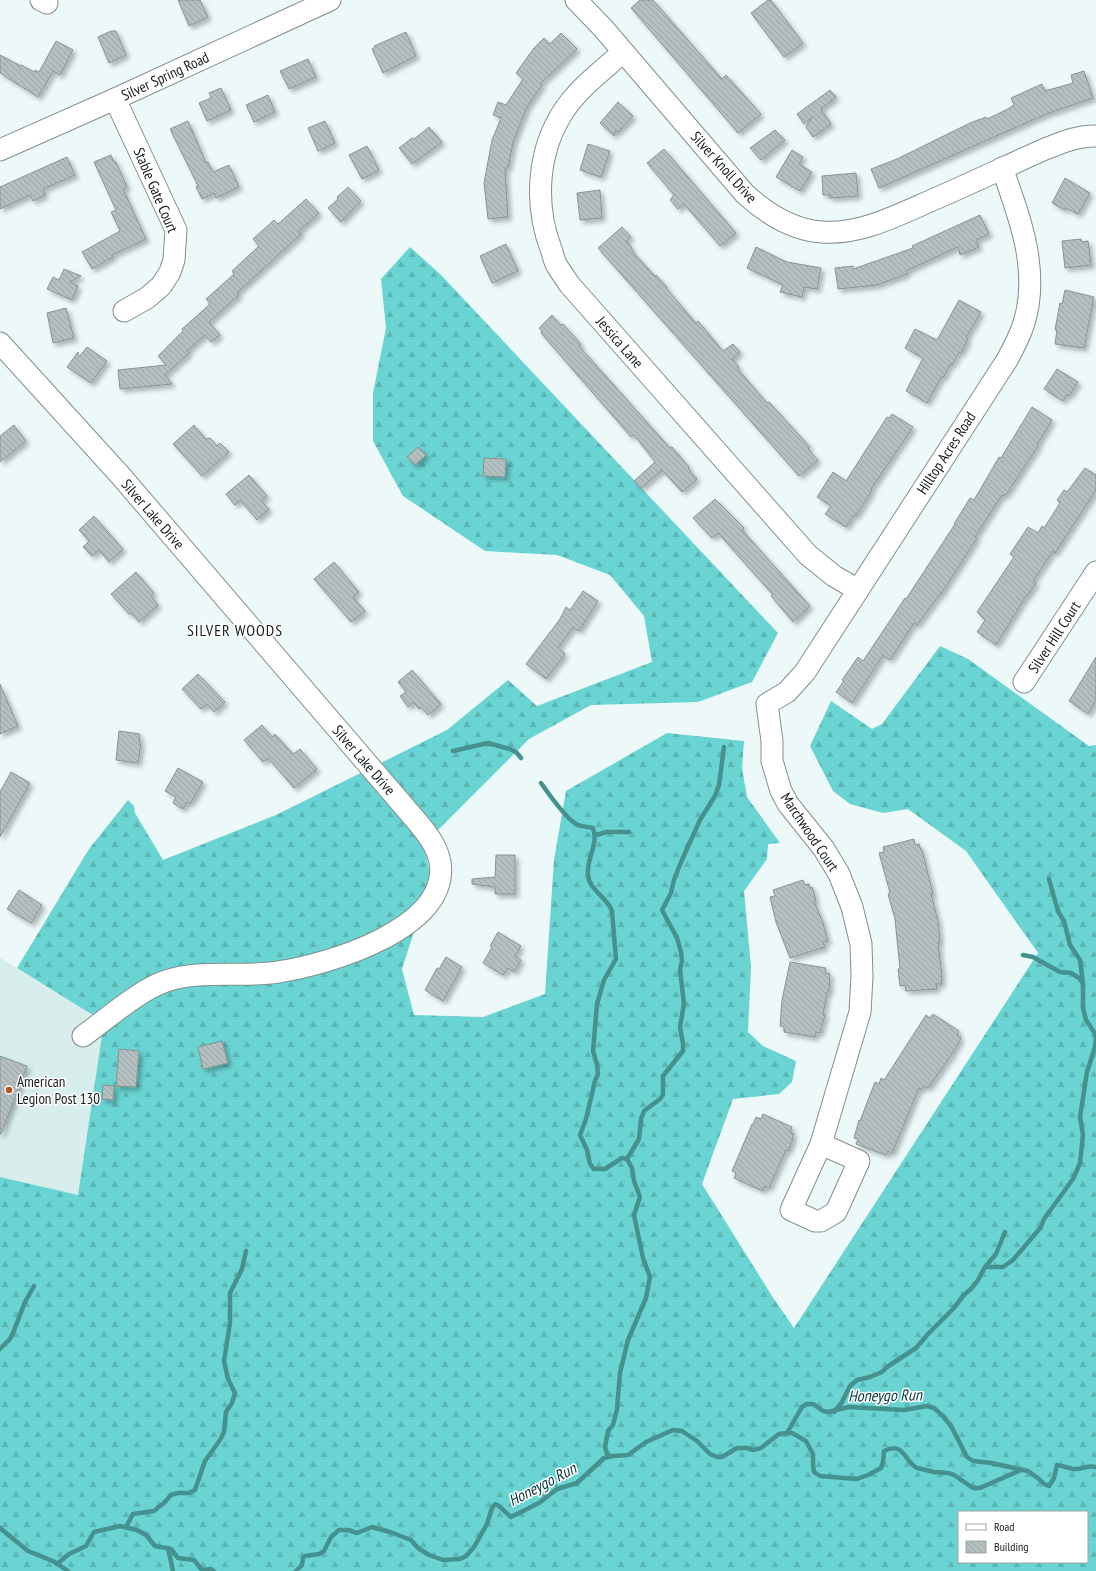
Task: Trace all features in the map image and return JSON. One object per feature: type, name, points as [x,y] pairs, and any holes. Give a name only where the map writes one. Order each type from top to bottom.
[{"type":"street","name":"Silver Spring Road","points":[[0,150],[116,99],[330,0]]},
{"type":"street","name":"Silver Knoll Drive","points":[[576,0],[624,52],[746,194],[760,208],[776,219],[794,226],[822,232],[851,231],[904,212],[1066,141],[1091,135],[1096,136]]},
{"type":"street","name":"Jessica Lane","points":[[624,52],[576,95],[565,109],[552,132],[546,149],[542,168],[540,205],[547,239],[557,265],[569,284],[808,555],[834,576],[858,590]]},
{"type":"street","name":"Stable Gate Court","points":[[116,99],[176,230],[174,260],[170,272],[161,286],[147,298],[124,311]]},
{"type":"street","name":"Hilltop Acres Road","points":[[767,704],[787,692],[796,683],[1007,360],[1023,325],[1028,302],[1030,276],[1026,241],[1020,218],[1002,168]]},
{"type":"street","name":"Silver Lake Drive","points":[[0,342],[120,475],[414,818],[432,842],[439,857],[441,871],[437,889],[432,898],[412,920],[361,950],[307,967],[278,972],[250,975],[180,977],[167,980],[144,991],[83,1036]]},
{"type":"street","name":"Silver Hill Court","points":[[1024,682],[1096,572]]},
{"type":"street","name":"Marchwood Court","points":[[767,704],[772,741],[772,761],[781,791],[788,804],[824,849],[839,874],[852,907],[861,944],[862,976],[860,1012],[821,1144]]},
{"type":"shaded area","points":[[0,958],[104,1022],[78,1196],[0,1177]]},
{"type":"green space","points":[[410,247],[441,275],[778,633],[752,682],[698,702],[591,705],[529,739],[424,844],[431,879],[402,969],[414,1015],[483,1017],[545,994],[554,860],[566,791],[667,733],[744,741],[742,768],[747,797],[780,843],[768,844],[767,859],[744,891],[751,967],[748,1032],[763,1046],[796,1061],[792,1082],[779,1094],[733,1099],[702,1184],[772,1296],[794,1328],[1038,953],[966,851],[908,809],[883,813],[850,804],[833,791],[810,746],[831,701],[872,729],[882,724],[940,646],[968,659],[1089,746],[1096,745],[1096,1571],[0,1571],[0,1177],[78,1195],[104,1022],[17,968],[89,849],[128,800],[134,806],[135,813],[163,860],[276,815],[447,730],[508,680],[537,706],[652,662],[644,616],[610,575],[557,555],[485,551],[403,496],[373,441],[373,393],[386,328],[381,279]]},
{"type":"building","points":[[178,0],[200,0],[208,17],[189,26]]},
{"type":"building","points":[[640,0],[653,0],[722,79],[726,75],[761,114],[738,133],[631,8]]},
{"type":"building","points":[[768,0],[771,0],[803,43],[784,57],[751,13]]},
{"type":"building","points":[[111,31],[116,31],[126,55],[109,63],[98,37]]},
{"type":"building","points":[[406,32],[416,56],[383,73],[372,49],[375,47],[374,46]]},
{"type":"building","points":[[561,33],[577,49],[540,84],[542,85],[527,107],[513,143],[508,168],[505,168],[508,217],[488,219],[484,183],[492,140],[501,118],[493,115],[498,102],[506,105],[523,79],[516,73],[534,48],[544,38],[550,44]]},
{"type":"building","points":[[56,41],[73,50],[60,75],[53,71],[38,97],[0,73],[0,55],[34,72],[35,70],[39,72]]},
{"type":"building","points":[[308,59],[316,77],[289,89],[280,71]]},
{"type":"building","points":[[1084,71],[1093,98],[1046,114],[879,188],[871,169],[897,159],[970,123],[986,117],[987,119],[1006,110],[1014,105],[1011,98],[1042,84],[1045,91],[1073,83],[1071,75]]},
{"type":"building","points":[[221,88],[231,110],[207,121],[199,103],[211,98],[209,93]]},
{"type":"building","points":[[830,90],[836,97],[821,109],[831,124],[813,137],[806,127],[812,117],[804,124],[797,114]]},
{"type":"building","points":[[268,95],[275,112],[254,122],[246,105]]},
{"type":"building","points":[[618,102],[633,116],[618,132],[616,130],[614,136],[600,123]]},
{"type":"building","points":[[188,121],[206,163],[208,162],[213,172],[229,165],[239,187],[216,198],[214,193],[202,199],[196,187],[198,186],[170,129]]},
{"type":"building","points":[[325,121],[335,143],[318,151],[308,128]]},
{"type":"building","points":[[429,127],[442,142],[412,164],[399,148],[412,138],[414,139]]},
{"type":"building","points":[[775,130],[785,140],[761,160],[750,148]]},
{"type":"building","points":[[588,144],[610,151],[601,177],[580,170]]},
{"type":"building","points":[[367,146],[379,170],[362,179],[349,155]]},
{"type":"building","points":[[664,149],[736,233],[720,246],[684,204],[678,209],[670,200],[674,195],[647,163]]},
{"type":"building","points":[[792,150],[803,157],[799,164],[812,172],[800,191],[776,177]]},
{"type":"building","points":[[111,155],[114,162],[116,162],[127,187],[123,189],[146,239],[112,255],[113,257],[92,269],[82,252],[120,231],[111,212],[116,210],[94,162]]},
{"type":"building","points":[[67,157],[75,175],[43,189],[45,195],[33,201],[30,195],[0,209],[0,187]]},
{"type":"building","points":[[856,173],[858,196],[830,198],[830,195],[823,195],[822,176]]},
{"type":"building","points":[[1065,178],[1090,193],[1078,214],[1066,208],[1065,210],[1052,203]]},
{"type":"building","points":[[348,187],[361,201],[341,222],[328,208]]},
{"type":"building","points":[[600,190],[602,218],[580,220],[577,193]]},
{"type":"building","points":[[306,199],[319,213],[299,231],[301,234],[237,293],[239,295],[209,322],[220,335],[211,342],[205,335],[187,351],[189,353],[165,375],[172,384],[120,389],[118,370],[166,365],[158,356],[183,331],[182,329],[210,304],[206,299],[234,274],[232,271],[259,246],[253,239],[274,220],[278,224]]},
{"type":"building","points":[[980,215],[989,234],[976,240],[979,247],[960,255],[958,247],[906,271],[907,274],[877,285],[838,289],[835,268],[853,266],[853,269],[913,248],[912,246]]},
{"type":"building","points":[[622,227],[631,237],[626,241],[632,248],[632,251],[667,287],[666,288],[696,323],[698,321],[723,351],[733,344],[740,352],[732,359],[739,367],[737,368],[767,403],[769,402],[810,447],[808,449],[818,460],[799,476],[598,248]]},
{"type":"building","points":[[1081,239],[1082,242],[1088,241],[1091,265],[1065,268],[1062,241]]},
{"type":"building","points":[[506,244],[518,271],[492,283],[480,256]]},
{"type":"building","points":[[756,247],[787,262],[821,268],[817,289],[804,287],[802,297],[780,292],[783,285],[747,268]]},
{"type":"building","points":[[64,269],[81,276],[70,282],[78,286],[72,300],[47,289],[53,277],[59,280]]},
{"type":"building","points":[[1065,290],[1094,297],[1084,348],[1055,344],[1057,330],[1055,330],[1060,303],[1062,304]]},
{"type":"building","points":[[959,300],[981,312],[966,338],[968,339],[961,353],[959,352],[952,365],[950,364],[943,378],[941,377],[927,403],[906,391],[923,358],[905,348],[915,329],[937,340]]},
{"type":"building","points":[[66,308],[74,338],[53,343],[47,313]]},
{"type":"building","points":[[552,315],[561,325],[563,324],[581,344],[579,346],[670,448],[672,447],[689,467],[688,468],[697,479],[682,492],[662,470],[641,488],[634,481],[655,462],[634,435],[631,437],[541,333],[542,331],[539,328]]},
{"type":"building","points":[[87,347],[107,361],[91,383],[67,367],[78,352],[79,357]]},
{"type":"building","points":[[1057,369],[1078,382],[1069,396],[1067,394],[1063,401],[1044,389]]},
{"type":"building","points":[[1032,407],[1052,420],[1037,445],[1038,446],[1008,492],[1004,496],[1002,495],[975,537],[977,538],[941,594],[917,625],[914,623],[890,660],[883,655],[852,703],[836,692],[844,681],[842,680],[858,657],[863,661],[905,598],[906,599],[955,524],[970,498],[974,500],[999,457],[1001,458]]},
{"type":"building","points":[[892,414],[913,427],[871,489],[872,490],[856,516],[854,515],[846,527],[825,514],[831,506],[817,497],[833,472],[846,481],[887,417],[889,418]]},
{"type":"building","points":[[14,425],[26,441],[0,462],[0,436]]},
{"type":"building","points":[[194,425],[206,439],[210,438],[217,446],[220,443],[229,452],[202,476],[173,444]]},
{"type":"building","points":[[418,447],[426,455],[415,465],[407,457]]},
{"type":"building","points":[[484,458],[506,459],[505,477],[483,476]]},
{"type":"building","points":[[1085,468],[1096,475],[1096,490],[1055,553],[1053,551],[1033,581],[1036,583],[1026,596],[996,645],[977,632],[985,620],[977,612],[1014,557],[1010,554],[1028,527],[1038,533],[1042,526],[1044,528],[1060,503],[1057,500],[1064,490],[1067,492]]},
{"type":"building","points":[[249,475],[267,496],[261,501],[269,509],[257,520],[240,500],[235,505],[226,494]]},
{"type":"building","points":[[715,499],[744,528],[742,530],[810,606],[793,622],[771,596],[773,595],[718,533],[712,538],[693,518]]},
{"type":"building","points":[[94,516],[123,549],[109,562],[99,550],[92,556],[83,547],[89,541],[79,530]]},
{"type":"building","points":[[334,562],[359,592],[353,597],[365,611],[351,622],[314,579]]},
{"type":"building","points":[[136,572],[154,593],[151,596],[158,605],[139,622],[131,613],[129,614],[111,594]]},
{"type":"building","points":[[583,591],[598,601],[579,631],[573,627],[558,648],[565,654],[546,679],[526,664],[560,619],[566,607],[570,610]]},
{"type":"building","points":[[1096,657],[1096,700],[1088,714],[1069,701]]},
{"type":"building","points":[[412,670],[441,704],[428,715],[421,707],[419,709],[413,702],[408,707],[400,696],[406,692],[398,682]]},
{"type":"building","points":[[198,674],[225,702],[214,712],[207,704],[201,709],[182,689]]},
{"type":"building","points":[[0,684],[18,726],[0,734]]},
{"type":"building","points":[[262,725],[272,737],[275,734],[293,754],[300,749],[317,769],[294,788],[268,758],[263,762],[244,740]]},
{"type":"building","points":[[119,731],[140,734],[139,742],[141,743],[138,763],[116,760]]},
{"type":"building","points":[[178,768],[203,782],[190,804],[187,802],[183,809],[173,803],[176,797],[165,791]]},
{"type":"building","points":[[11,772],[30,783],[0,837],[0,792]]},
{"type":"building","points":[[914,839],[915,845],[919,844],[922,850],[933,894],[931,894],[938,921],[940,942],[938,942],[942,984],[936,984],[937,989],[906,991],[905,985],[900,986],[898,969],[900,969],[895,919],[888,894],[890,893],[879,853],[884,852],[883,847]]},
{"type":"building","points":[[496,855],[515,855],[515,894],[495,894],[495,887],[472,884],[472,879],[495,877]]},
{"type":"building","points":[[803,880],[805,885],[809,884],[810,888],[812,887],[816,900],[814,901],[823,923],[828,941],[823,942],[825,947],[790,958],[776,922],[770,897],[775,896],[773,890]]},
{"type":"building","points":[[19,890],[42,905],[31,923],[7,909]]},
{"type":"building","points":[[498,932],[521,946],[515,956],[521,960],[514,972],[508,968],[503,975],[483,963]]},
{"type":"building","points":[[446,957],[462,967],[443,1001],[425,990],[437,968],[439,969]]},
{"type":"building","points":[[790,962],[826,968],[825,973],[830,974],[829,992],[827,992],[823,1015],[825,1015],[820,1033],[816,1032],[815,1037],[784,1032],[784,1027],[780,1026],[782,1000]]},
{"type":"building","points":[[933,1014],[959,1031],[957,1035],[961,1038],[952,1054],[928,1088],[924,1086],[921,1090],[919,1088],[892,1153],[888,1151],[886,1155],[856,1144],[858,1139],[854,1138],[859,1120],[860,1121],[875,1082],[879,1084],[881,1078],[884,1080],[926,1015],[930,1018]]},
{"type":"building","points":[[222,1041],[228,1063],[203,1069],[198,1047]]},
{"type":"building","points":[[119,1049],[139,1051],[136,1087],[116,1086]]},
{"type":"building","name":"American Legion Post 130","points":[[0,1056],[27,1066],[1,1134],[0,1134]]},
{"type":"building","points":[[103,1085],[114,1086],[113,1100],[102,1099]]},
{"type":"building","points":[[763,1114],[792,1127],[790,1132],[794,1134],[788,1151],[786,1150],[769,1188],[765,1186],[763,1191],[734,1178],[736,1173],[732,1171],[752,1124],[756,1117],[761,1119]]},
{"type":"waterway","points":[[453,751],[488,743],[510,749],[516,752],[521,758]]},
{"type":"waterway","points":[[627,1159],[639,1139],[641,1119],[644,1111],[663,1095],[663,1076],[683,1051],[680,1027],[684,1004],[680,970],[682,961],[681,952],[677,938],[662,910],[671,893],[681,862],[700,820],[715,796],[719,785],[724,747]]},
{"type":"waterway","points":[[541,783],[569,818],[578,825],[593,828],[594,846],[588,869],[589,880],[591,885],[610,906],[612,911],[616,959],[604,980],[597,1004],[593,1051],[598,1074],[586,1119],[580,1135],[587,1150],[590,1164],[594,1169],[605,1169],[622,1158],[627,1159]]},
{"type":"waterway","points":[[596,835],[607,832],[629,832]]},
{"type":"waterway","points":[[985,1267],[1003,1267],[1013,1260],[1041,1227],[1044,1219],[1073,1179],[1080,1163],[1083,1135],[1080,1117],[1087,1072],[1095,1047],[1096,1038],[1086,1020],[1083,1008],[1083,984],[1080,960],[1070,945],[1064,921],[1058,911],[1049,879]]},
{"type":"waterway","points":[[1023,955],[1033,957],[1060,972],[1071,973],[1082,982]]},
{"type":"waterway","points":[[608,1457],[605,1447],[608,1431],[613,1425],[617,1409],[620,1373],[628,1340],[646,1298],[650,1277],[643,1258],[634,1215],[640,1197],[634,1181],[632,1168],[627,1159]]},
{"type":"waterway","points":[[834,1412],[842,1402],[850,1386],[857,1380],[882,1372],[887,1367],[916,1348],[972,1288],[985,1267],[996,1254],[1005,1232]]},
{"type":"waterway","points":[[126,1527],[133,1514],[154,1511],[171,1495],[178,1493],[189,1493],[195,1490],[205,1461],[224,1432],[226,1412],[232,1403],[235,1393],[228,1379],[224,1361],[230,1323],[230,1293],[242,1269],[246,1251]]},
{"type":"waterway","points":[[0,1349],[10,1339],[25,1302],[34,1286]]},
{"type":"waterway","name":"Honeygo Run","points":[[787,1433],[802,1407],[807,1404],[813,1404],[823,1411],[828,1412],[849,1407],[904,1410],[927,1406],[934,1408],[943,1416],[951,1426],[967,1457],[973,1461],[991,1463],[1028,1471],[1044,1484],[1049,1486],[1054,1478],[1057,1465],[1073,1469],[1096,1467]]},
{"type":"waterway","name":"Honeygo Run","points":[[296,1571],[302,1565],[303,1558],[305,1556],[319,1554],[324,1551],[331,1537],[339,1530],[348,1530],[357,1533],[372,1527],[411,1540],[418,1548],[429,1555],[443,1560],[460,1559],[466,1556],[474,1547],[487,1524],[492,1508],[495,1504],[511,1517],[539,1503],[557,1489],[577,1483],[604,1458],[628,1455],[646,1442],[673,1430],[682,1431],[697,1441],[710,1454],[717,1457],[722,1457],[737,1448],[747,1448],[753,1450],[761,1448],[779,1434],[792,1433],[806,1441],[813,1454],[814,1472],[820,1476],[857,1479],[868,1475],[881,1468],[884,1451],[896,1448],[900,1450],[917,1468],[954,1475],[973,1488],[980,1488],[1021,1470]]},
{"type":"waterway","name":"Honeygo Run","points":[[57,1564],[69,1554],[86,1546],[94,1532],[120,1526],[137,1530],[146,1535],[155,1546],[171,1549],[178,1558],[194,1560],[202,1570],[211,1569],[214,1571]]},
{"type":"waterway","name":"Honeygo Run","points":[[0,1528],[28,1551],[53,1561],[68,1571]]},
{"type":"waterway","name":"Honeygo Run","points":[[168,1548],[173,1571]]},
{"type":"place","name":"American Legion Post 130","points":[[9,1090]]},
{"type":"district","name":"SILVER WOODS","points":[[235,630]]}]
